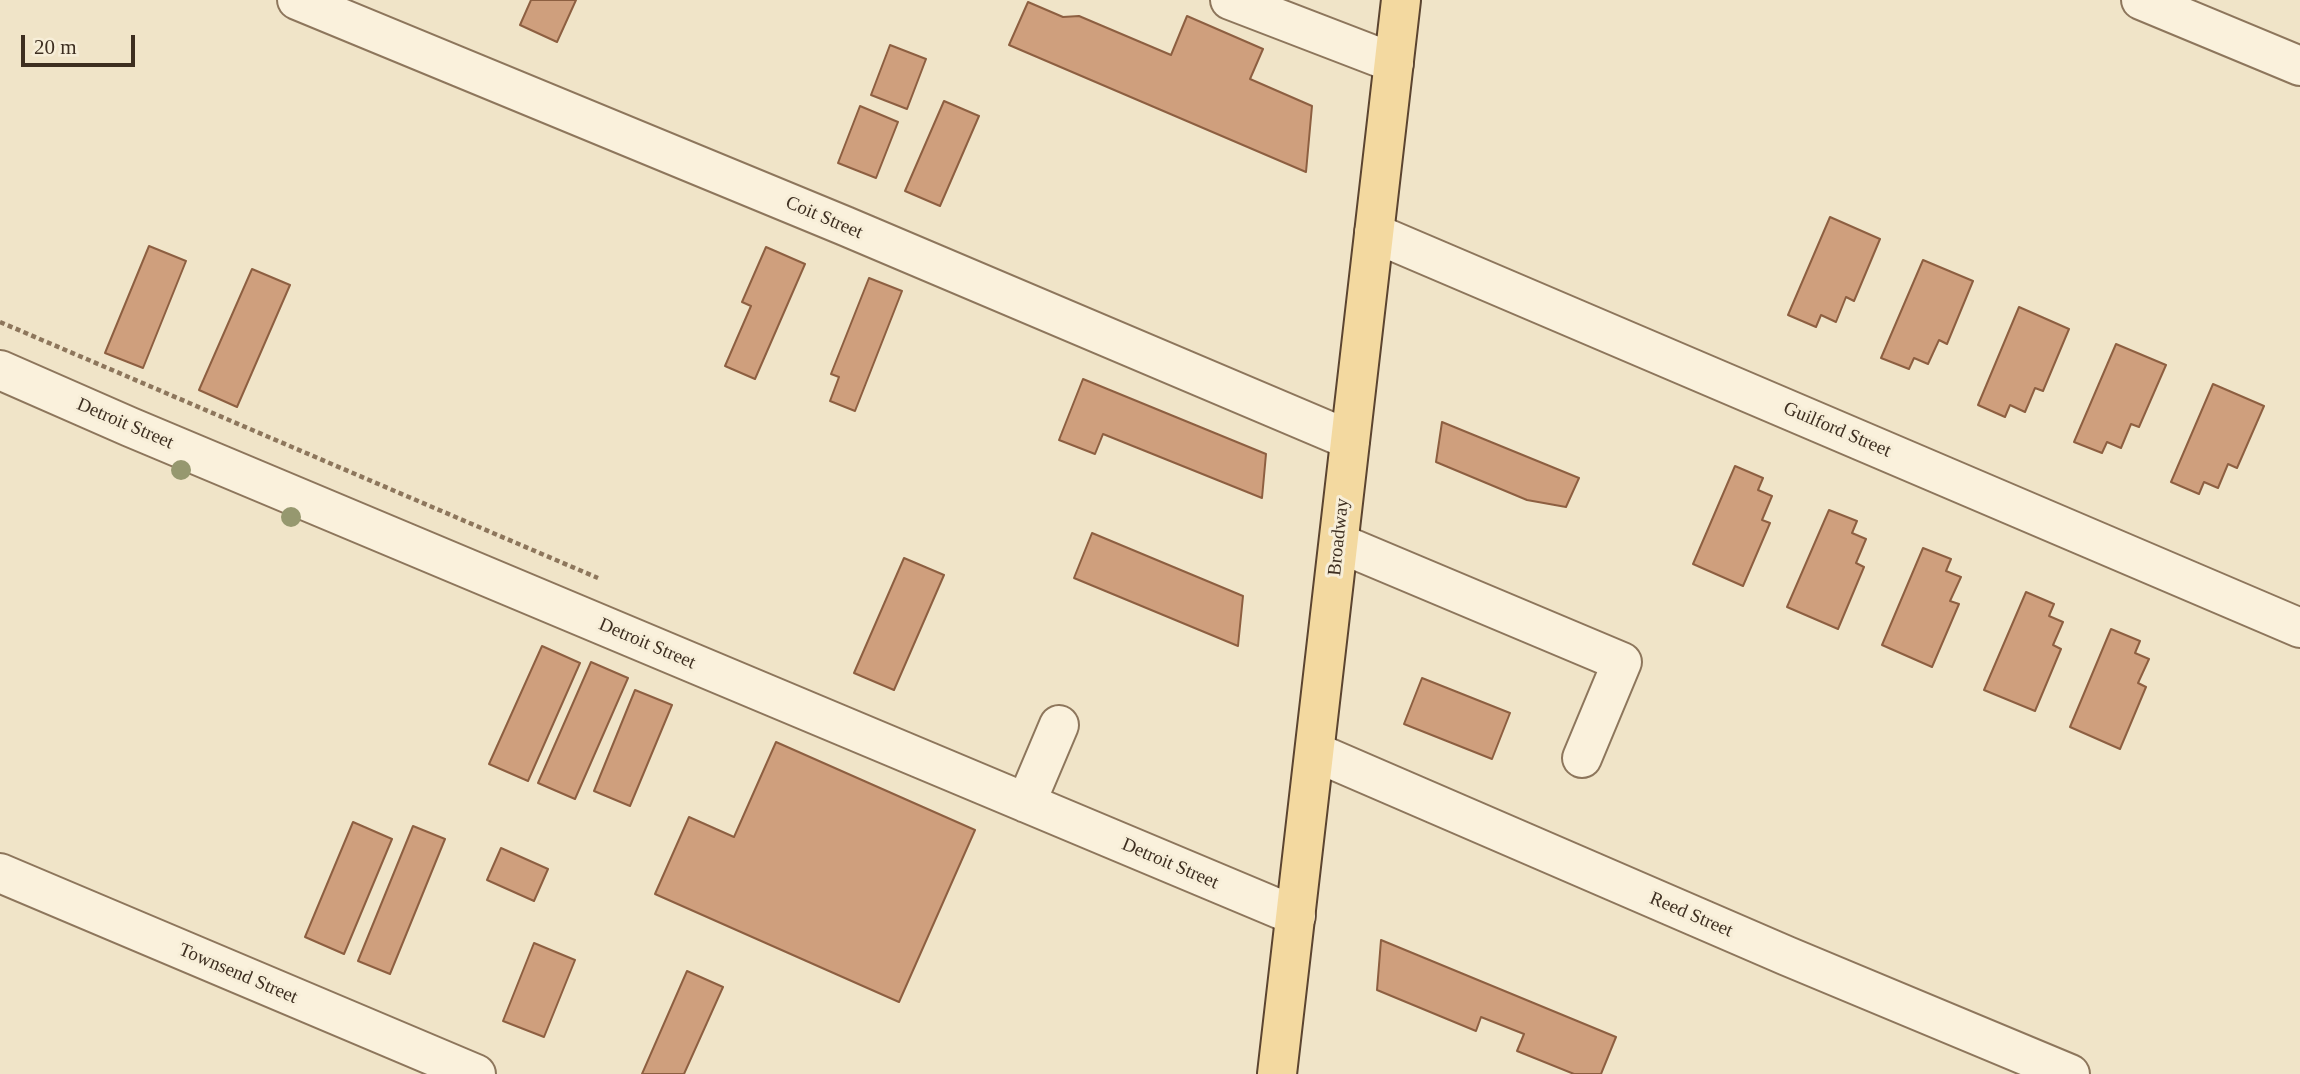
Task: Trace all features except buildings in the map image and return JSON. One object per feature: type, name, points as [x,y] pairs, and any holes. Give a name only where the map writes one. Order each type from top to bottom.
[{"type":"main road","name":"Broadway","points":[[1277,1074],[1401,0]]},
{"type":"street","name":"Coit Street","points":[[297,0],[870,237],[1350,440]]},
{"type":"street","points":[[1230,0],[1394,63]]},
{"type":"street","points":[[2141,0],[2300,66]]},
{"type":"street","name":"Guilford Street","points":[[1374,233],[2300,628]]},
{"type":"street","name":"Detroit Street","points":[[0,370],[1296,916]]},
{"type":"street","points":[[1339,543],[1622,662],[1582,758]]},
{"type":"street","points":[[1026,803],[1059,725]]},
{"type":"street","name":"Reed Street","points":[[1315,752],[1774,951],[2070,1074]]},
{"type":"street","name":"Townsend Street","points":[[0,873],[476,1074]]},
{"type":"path","points":[[0,322],[607,582]]}]
